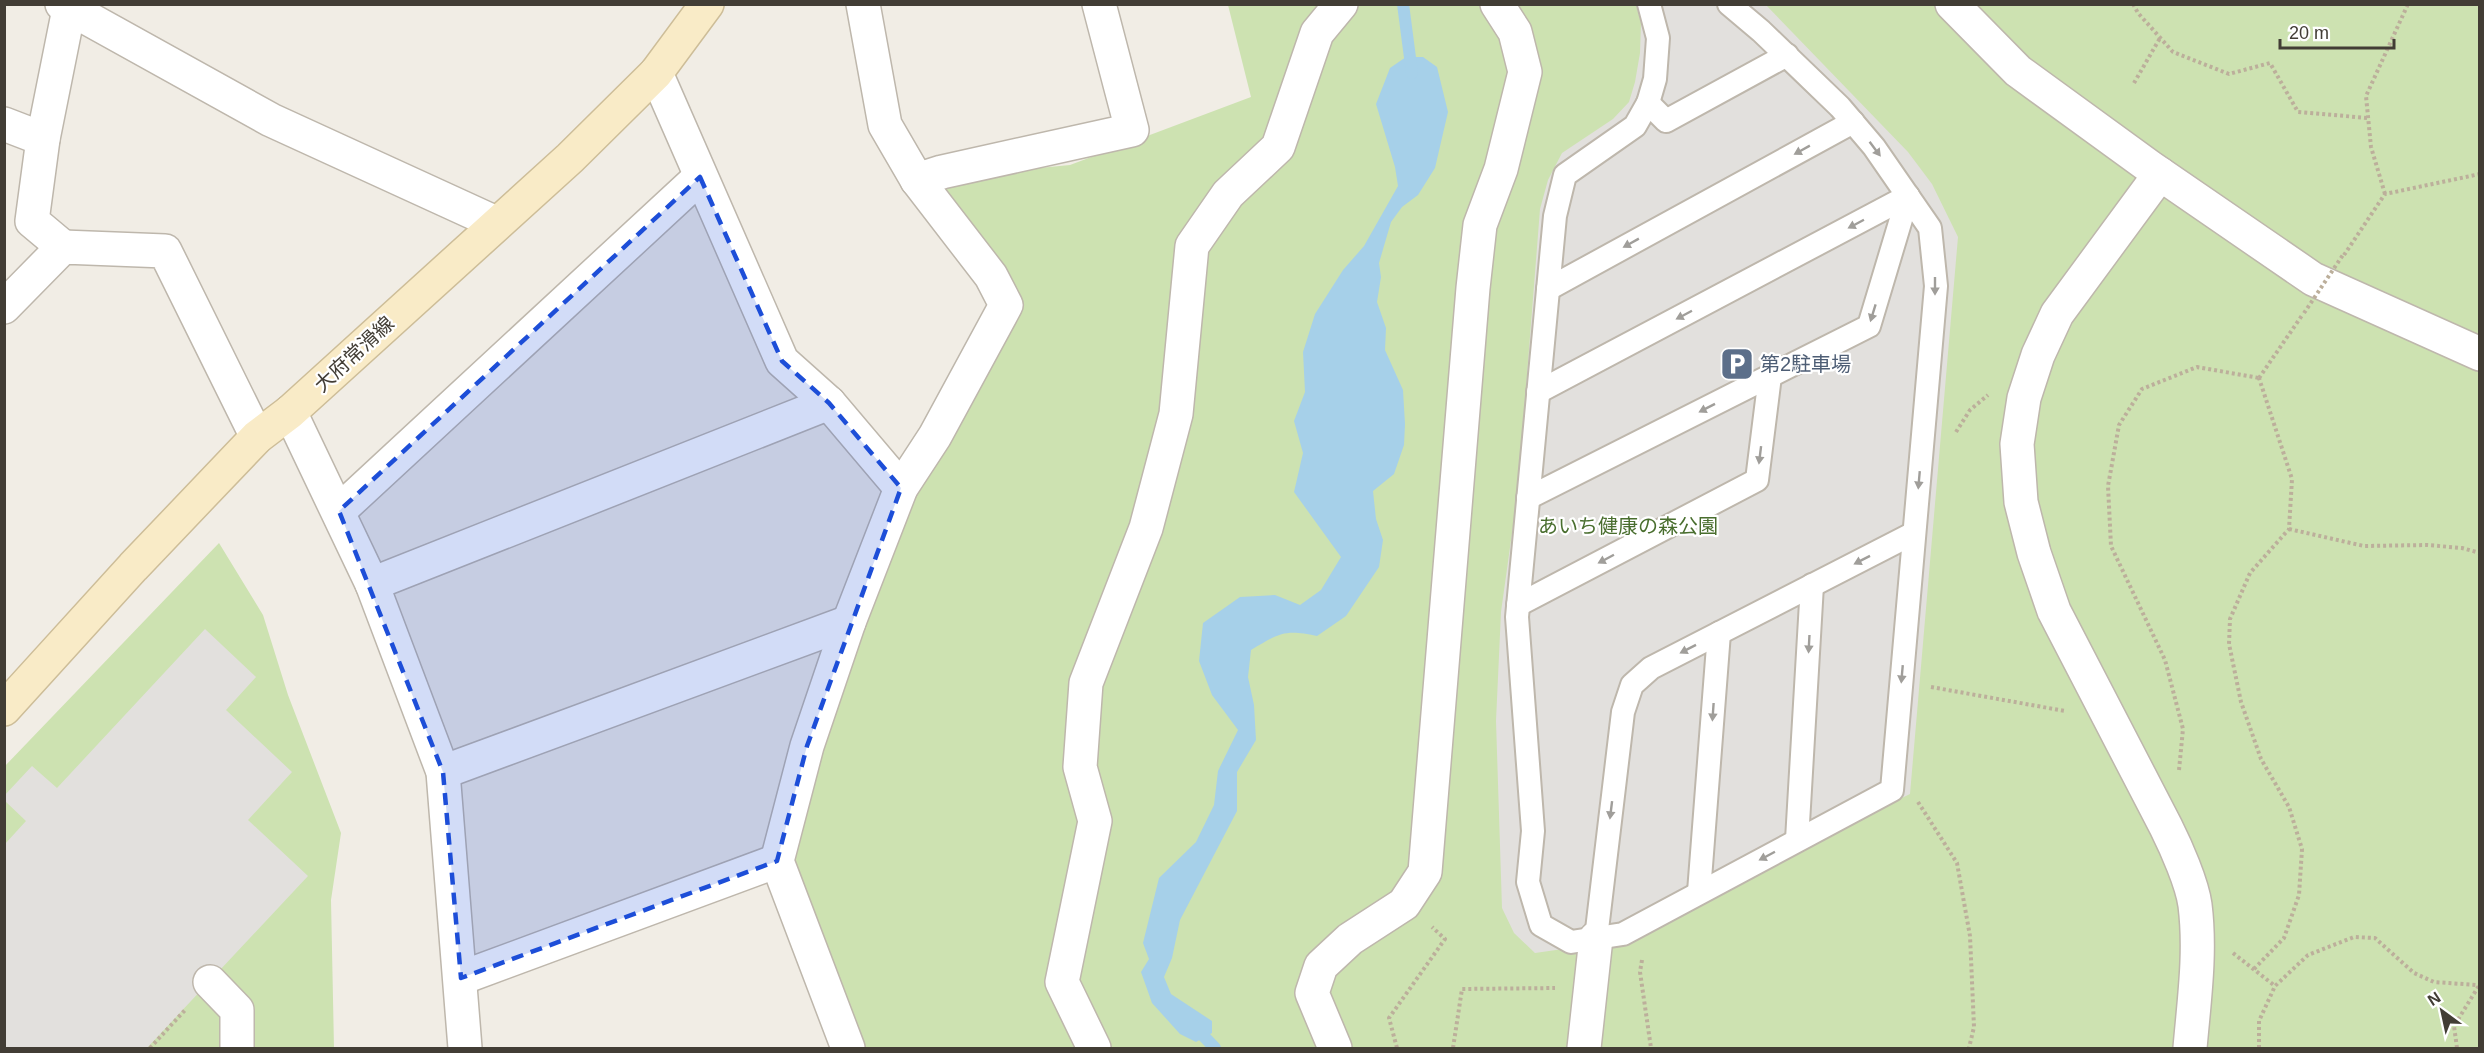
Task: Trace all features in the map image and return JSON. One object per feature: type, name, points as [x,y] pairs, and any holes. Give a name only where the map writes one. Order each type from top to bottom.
[{"type":"main road","name":"大府常滑線","points":[[5,707],[133,567],[257,437],[290,412],[570,158],[656,73],[707,4]]},
{"type":"street","points":[[848,1048],[777,861],[807,746],[849,622],[900,488],[935,435],[1006,305],[991,276],[917,180],[885,126],[863,4]]},
{"type":"street","points":[[917,180],[942,172],[1132,130],[1099,4]]},
{"type":"street","points":[[1094,1048],[1062,982],[1095,821],[1080,767],[1086,683],[1146,528],[1176,414],[1192,246],[1228,194],[1278,147],[1317,33],[1341,4]]},
{"type":"street","points":[[1335,1048],[1312,993],[1321,966],[1350,939],[1404,904],[1425,872],[1480,225],[1501,169],[1525,72],[1515,32],[1497,4]]},
{"type":"street","points":[[1952,4],[2018,71],[2160,174],[2313,279],[2480,354]]},
{"type":"street","points":[[257,437],[165,251],[63,247],[32,221],[43,139],[67,6],[271,120],[496,223]]},
{"type":"street","points":[[656,73],[782,361],[829,404],[900,488]]},
{"type":"street","points":[[4,124],[43,139]]},
{"type":"street","points":[[2160,174],[2057,314],[2038,355],[2024,398],[2017,444],[2021,502],[2034,553],[2054,611],[2112,719],[2175,845],[2195,903],[2198,966],[2190,1048]]},
{"type":"street","points":[[339,511],[700,177]]},
{"type":"street","points":[[4,307],[63,247]]},
{"type":"street","points":[[372,584],[829,404]]},
{"type":"street","points":[[290,412],[372,584],[443,772],[465,1048]]},
{"type":"street","points":[[443,772],[849,622]]},
{"type":"street","points":[[461,978],[777,861]]},
{"type":"street","points":[[1584,1048],[1596,938]]},
{"type":"street","points":[[210,982],[237,1010],[237,1048]]},
{"type":"lane","points":[[1649,4],[1658,38],[1655,79],[1648,104],[1635,126],[1565,175],[1555,216],[1517,616],[1533,831],[1528,882],[1541,925],[1571,942],[1623,934],[1892,790],[1936,286],[1930,228],[1874,147],[1853,122],[1786,55],[1729,4]]},
{"type":"lane","points":[[1648,104],[1666,121],[1786,55]]},
{"type":"lane","points":[[1548,289],[1853,122]]},
{"type":"lane","points":[[1528,498],[1869,326],[1908,196]]},
{"type":"lane","points":[[1538,392],[1908,196]]},
{"type":"lane","points":[[1518,605],[1757,480],[1770,376]]},
{"type":"lane","points":[[1596,938],[1623,712],[1632,685],[1651,668],[1914,533]]},
{"type":"lane","points":[[1797,840],[1812,585]]},
{"type":"lane","points":[[1699,892],[1719,633]]},
{"type":"path","points":[[2133,4],[2138,13],[2173,52],[2229,74],[2270,63],[2298,112],[2368,118]]},
{"type":"path","points":[[2385,194],[2371,147],[2366,96],[2408,4]]},
{"type":"path","points":[[2134,83],[2160,38]]},
{"type":"path","points":[[2259,378],[2385,194],[2480,174]]},
{"type":"path","points":[[2179,771],[2183,729],[2165,660],[2111,546],[2108,486],[2119,425],[2142,388],[2197,367],[2259,378]]},
{"type":"path","points":[[2253,969],[2284,938],[2299,896],[2302,849],[2289,807],[2260,759],[2241,702],[2229,644],[2230,619],[2250,573],[2289,530],[2292,479],[2259,378]]},
{"type":"path","points":[[1952,438],[1970,410],[1995,390]]},
{"type":"path","points":[[2289,530],[2364,546],[2427,545],[2462,548],[2480,553]]},
{"type":"path","points":[[1927,686],[2112,719]]},
{"type":"path","points":[[1924,796],[1923,807],[1957,863],[1970,936],[1974,1027],[1969,1048]]},
{"type":"path","points":[[1397,1048],[1389,1018],[1445,939],[1430,925]]},
{"type":"path","points":[[2259,1048],[2259,1021],[2275,986],[2308,955],[2354,937],[2375,938],[2414,973],[2434,982],[2478,985],[2454,1026],[2457,1048]]},
{"type":"path","points":[[1643,952],[1640,972],[1651,1048]]},
{"type":"path","points":[[2233,953],[2275,986]]},
{"type":"path","points":[[150,1048],[210,982]]},
{"type":"path","points":[[1454,1048],[1462,989],[1592,987]]},
{"type":"highlighted area","points":[[700,177],[782,361],[829,403],[901,488],[807,746],[777,861],[461,978],[443,772],[339,511]]},
{"type":"green space","name":"あいち健康の森公園","points":[[1228,5],[2479,5],[2479,1048],[848,1048],[777,861],[849,622],[1006,306],[917,180],[1070,165],[1251,97]]},
{"type":"green space","points":[[219,543],[263,615],[288,695],[341,833],[331,900],[334,1048],[5,1048],[4,767]]},
{"type":"shaded area","name":"第2駐車場","points":[[1636,5],[1766,5],[1908,152],[1932,184],[1958,237],[1910,794],[1605,943],[1535,953],[1514,933],[1502,908],[1496,721],[1501,612],[1518,490],[1540,209],[1548,180],[1562,153],[1613,119],[1629,102],[1640,53],[1641,23]]},
{"type":"shaded area","points":[[205,629],[256,677],[226,710],[292,772],[248,820],[308,876],[147,1048],[5,1048],[5,844],[26,821],[5,801],[4,796],[32,766],[57,788]]},
{"type":"water","points":[[1406,57],[1423,57],[1437,67],[1448,112],[1435,168],[1418,195],[1402,207],[1391,222],[1379,263],[1381,277],[1377,302],[1386,328],[1385,350],[1403,390],[1405,424],[1404,445],[1394,474],[1373,491],[1376,519],[1383,540],[1379,567],[1346,616],[1317,636],[1297,633],[1282,634],[1251,650],[1248,677],[1254,705],[1256,740],[1237,772],[1237,811],[1180,920],[1172,958],[1164,977],[1171,994],[1212,1021],[1212,1033],[1196,1042],[1180,1034],[1152,1003],[1141,972],[1149,959],[1143,943],[1159,878],[1196,842],[1214,805],[1218,771],[1238,730],[1212,695],[1199,661],[1203,623],[1240,597],[1275,595],[1300,605],[1321,590],[1341,557],[1294,492],[1303,453],[1294,421],[1305,392],[1303,352],[1315,314],[1343,270],[1364,246],[1398,186],[1395,167],[1376,104],[1390,68]]},
{"type":"waterway","points":[[1403,4],[1412,73]]},
{"type":"waterway","points":[[1193,1025],[1215,1048]]},
{"type":"place","name":"第2駐車場","points":[[1737,364]]}]
